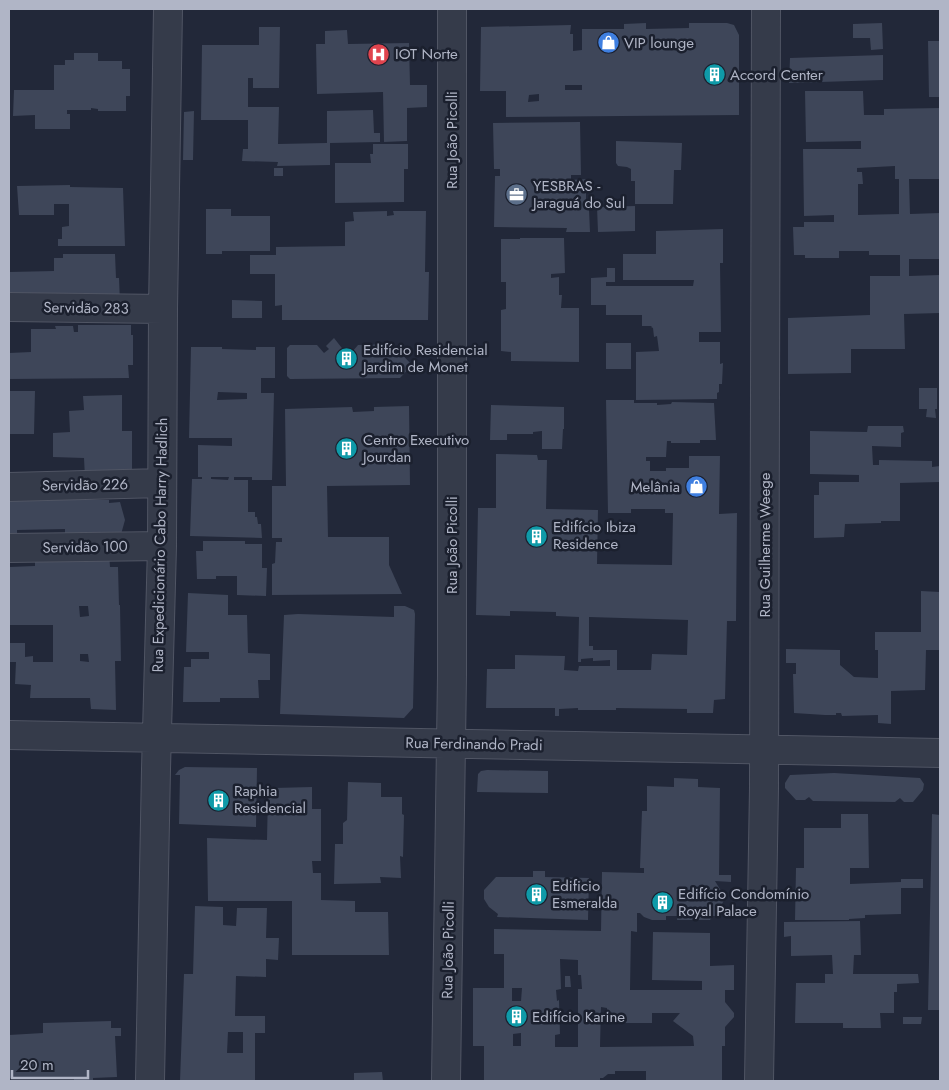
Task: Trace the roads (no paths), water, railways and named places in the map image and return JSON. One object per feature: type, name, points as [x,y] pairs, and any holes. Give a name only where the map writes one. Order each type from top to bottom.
[{"type":"street","name":"Rua Expedicionário Cabo Harry Hadlich","points":[[150,1081],[162,546],[163,308],[168,9]]},
{"type":"street","name":"Rua João Picolli","points":[[446,1081],[452,666],[452,9]]},
{"type":"street","name":"Rua Guilherme Weege","points":[[760,1081],[764,749],[766,9]]},
{"type":"street","name":"Servidão 283","points":[[9,307],[163,308]]},
{"type":"street","name":"Servidão 226","points":[[9,487],[162,483]]},
{"type":"street","name":"Servidão 100","points":[[9,548],[162,546]]},
{"type":"street","name":"Rua Ferdinando Pradi","points":[[9,735],[940,753]]},
{"type":"place","name":"VIP lounge","points":[[608,43]]},
{"type":"place","name":"IOT Norte","points":[[379,54]]},
{"type":"place","name":"Accord Center","points":[[714,75]]},
{"type":"place","name":"YESBRAS - Jaraguá do Sul","points":[[517,195]]},
{"type":"place","name":"Edifício Residencial Jardim de Monet","points":[[347,359]]},
{"type":"place","name":"Centro Executivo Jourdan","points":[[347,449]]},
{"type":"place","name":"Melânia","points":[[696,487]]},
{"type":"place","name":"Edifício Ibiza Residence","points":[[537,536]]},
{"type":"place","name":"Raphia Residencial","points":[[218,800]]},
{"type":"place","name":"Edificio Esmeralda","points":[[536,895]]},
{"type":"place","name":"Edifício Condomínio Royal Palace","points":[[662,903]]},
{"type":"place","name":"Edifício Karine","points":[[516,1017]]}]
